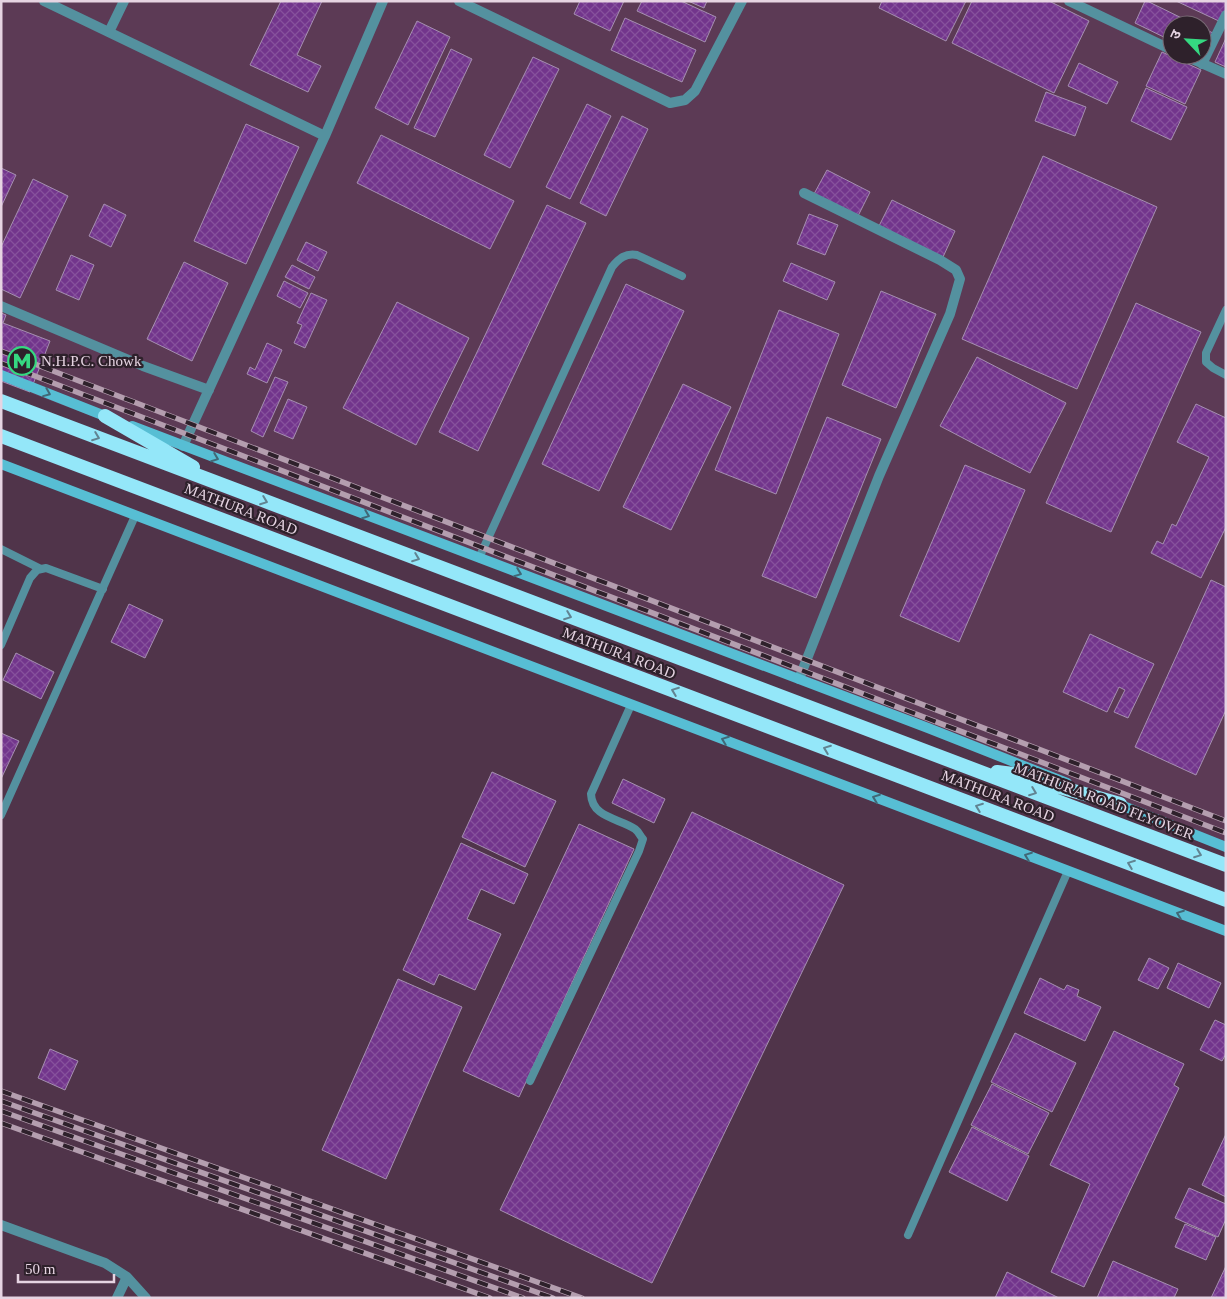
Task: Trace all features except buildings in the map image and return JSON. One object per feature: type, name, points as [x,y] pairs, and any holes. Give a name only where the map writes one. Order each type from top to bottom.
[{"type":"highway","name":"MATHURA ROAD","points":[[1,401],[972,768]]},
{"type":"highway","points":[[105,416],[230,488]]},
{"type":"highway","name":"MATHURA ROAD","points":[[1,436],[1226,900]]},
{"type":"highway","points":[[972,768],[1013,774],[1120,804]]},
{"type":"highway","name":"MATHURA ROAD FLYOVER","points":[[972,768],[1226,865]]},
{"type":"main road","points":[[1,375],[183,446],[928,728],[1226,847]]},
{"type":"main road","points":[[1,464],[1226,931]]},
{"type":"street","points":[[44,1],[325,136]]},
{"type":"street","points":[[109,32],[124,1]]},
{"type":"street","points":[[183,446],[325,136],[384,1]]},
{"type":"street","points":[[459,1],[670,103],[685,100],[695,91],[742,1]]},
{"type":"street","points":[[1069,1],[1162,45]]},
{"type":"street","points":[[1212,43],[1226,14]]},
{"type":"street","points":[[1204,65],[1226,74]]},
{"type":"street","points":[[798,679],[879,476],[950,314],[960,278],[956,270],[940,260],[804,194]]},
{"type":"street","points":[[1,306],[144,366],[209,390]]},
{"type":"street","points":[[1,1225],[105,1263],[127,1277],[146,1298]]},
{"type":"street","points":[[117,1298],[127,1277]]},
{"type":"lane","points":[[479,558],[616,261],[623,256],[637,254],[682,276]]},
{"type":"lane","points":[[1226,310],[1206,353],[1206,362],[1226,375]]},
{"type":"lane","points":[[1,815],[135,516]]},
{"type":"lane","points":[[1,549],[41,569]]},
{"type":"lane","points":[[1,645],[28,583],[34,574],[41,569],[46,568],[103,589]]},
{"type":"lane","points":[[530,1081],[643,839],[637,830],[597,810],[592,804],[592,794],[631,705]]},
{"type":"lane","points":[[908,1235],[1068,871]]},
{"type":"shaded area","points":[[1,1],[1226,1],[1226,843],[1,382]]},
{"type":"railway","points":[[1,351],[1226,821]]},
{"type":"railway","points":[[1,363],[1226,833]]},
{"type":"railway","points":[[1,1091],[582,1298]]},
{"type":"railway","points":[[1,1101],[553,1298]]},
{"type":"railway","points":[[1,1111],[523,1298]]},
{"type":"railway","points":[[1,1123],[490,1298]]},
{"type":"place","name":"N.H.P.C. Chowk","points":[[22,361]]}]
